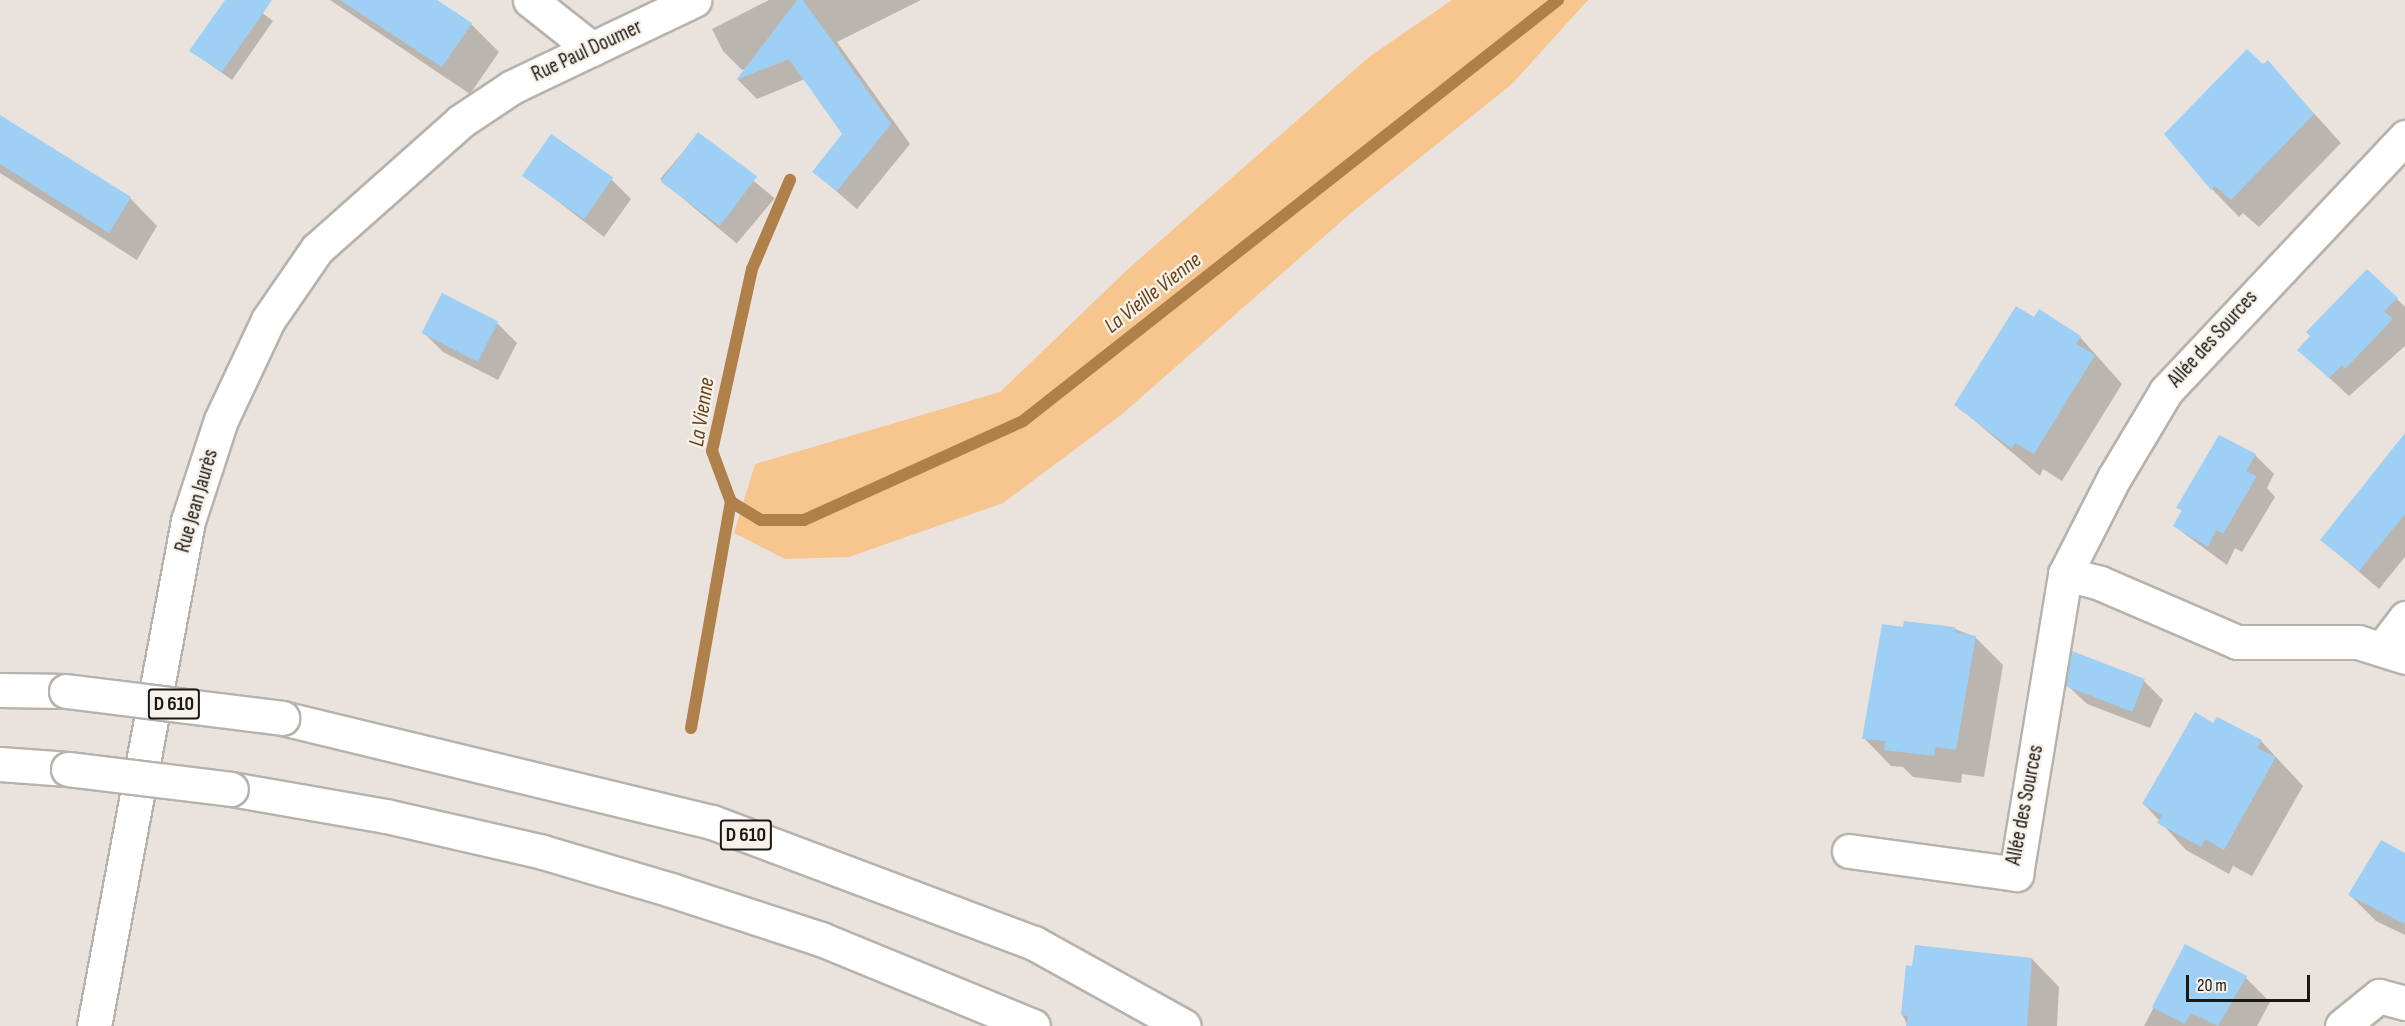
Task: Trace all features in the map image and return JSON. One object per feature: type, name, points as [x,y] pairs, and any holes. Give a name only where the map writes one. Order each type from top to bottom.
[{"type":"main road","points":[[530,0],[592,49]]},
{"type":"main road","name":"Rue Paul Doumer","points":[[512,87],[694,0]]},
{"type":"main road","name":"Rue Jean Jaurès","points":[[94,1026],[188,521],[221,420],[268,320],[317,249],[400,171],[512,87]]},
{"type":"main road","name":"Allée des Sources","points":[[1849,851],[2016,874],[2065,574],[2166,391],[2405,137]]},
{"type":"main road","points":[[2065,574],[2100,583],[2237,642],[2358,642],[2393,653],[2405,618]]},
{"type":"main road","name":"D 610","points":[[0,690],[66,691],[282,718],[712,822],[1034,944],[1184,1026]]},
{"type":"main road","points":[[0,764],[231,789],[386,816],[650,884],[821,939],[1033,1026]]},
{"type":"main road","points":[[2342,1026],[2379,996],[2405,1003]]},
{"type":"shaded area","points":[[1452,0],[1588,0],[1512,84],[1352,212],[1121,415],[1003,503],[849,557],[785,559],[734,533],[755,464],[1000,392],[1127,270],[1369,57]]},
{"type":"building","points":[[225,0],[272,0],[222,72],[189,51]]},
{"type":"building","points":[[340,0],[437,0],[472,23],[442,67]]},
{"type":"building","points":[[797,0],[803,0],[891,124],[837,191],[812,172],[842,134],[789,59],[736,80]]},
{"type":"building","points":[[2247,49],[2263,64],[2268,60],[2314,114],[2231,200],[2215,186],[2211,190],[2164,134]]},
{"type":"building","points":[[0,115],[131,197],[109,233],[0,164]]},
{"type":"building","points":[[698,132],[757,177],[720,226],[661,182]]},
{"type":"building","points":[[551,134],[613,178],[584,219],[522,176]]},
{"type":"building","points":[[2367,269],[2398,298],[2384,311],[2393,319],[2345,369],[2342,365],[2329,378],[2297,350],[2310,336],[2306,332]]},
{"type":"building","points":[[442,293],[498,322],[478,362],[422,333]]},
{"type":"building","points":[[2016,306],[2034,317],[2039,309],[2081,336],[2076,344],[2095,355],[2034,454],[2015,443],[2012,449],[1954,405]]},
{"type":"building","points":[[2405,433],[2405,514],[2359,571],[2320,540]]},
{"type":"building","points":[[2219,435],[2256,454],[2246,471],[2257,476],[2223,534],[2216,530],[2208,547],[2173,526],[2182,510],[2176,508]]},
{"type":"building","points":[[1904,621],[1955,627],[1955,632],[1976,636],[1956,750],[1935,747],[1934,756],[1884,750],[1885,741],[1862,739],[1882,624],[1903,627]]},
{"type":"building","points":[[2072,651],[2145,679],[2132,712],[2059,684]]},
{"type":"building","points":[[2195,712],[2213,723],[2217,717],[2262,740],[2257,748],[2276,757],[2224,850],[2205,839],[2201,847],[2157,823],[2162,815],[2142,804]]},
{"type":"building","points":[[2381,840],[2405,853],[2405,924],[2348,895]]},
{"type":"building","points":[[2185,944],[2247,976],[2218,1026],[2191,1013],[2185,1024],[2152,1007]]},
{"type":"building","points":[[1915,945],[2032,958],[2027,1026],[1906,1026],[1908,1016],[1901,1015],[1906,965],[1912,966]]},
{"type":"waterway","name":"La Vieille Vienne","points":[[731,502],[761,520],[804,520],[1023,421],[1558,0]]},
{"type":"waterway","name":"La Vienne","points":[[691,728],[731,502],[712,451],[752,269],[790,180]]}]
